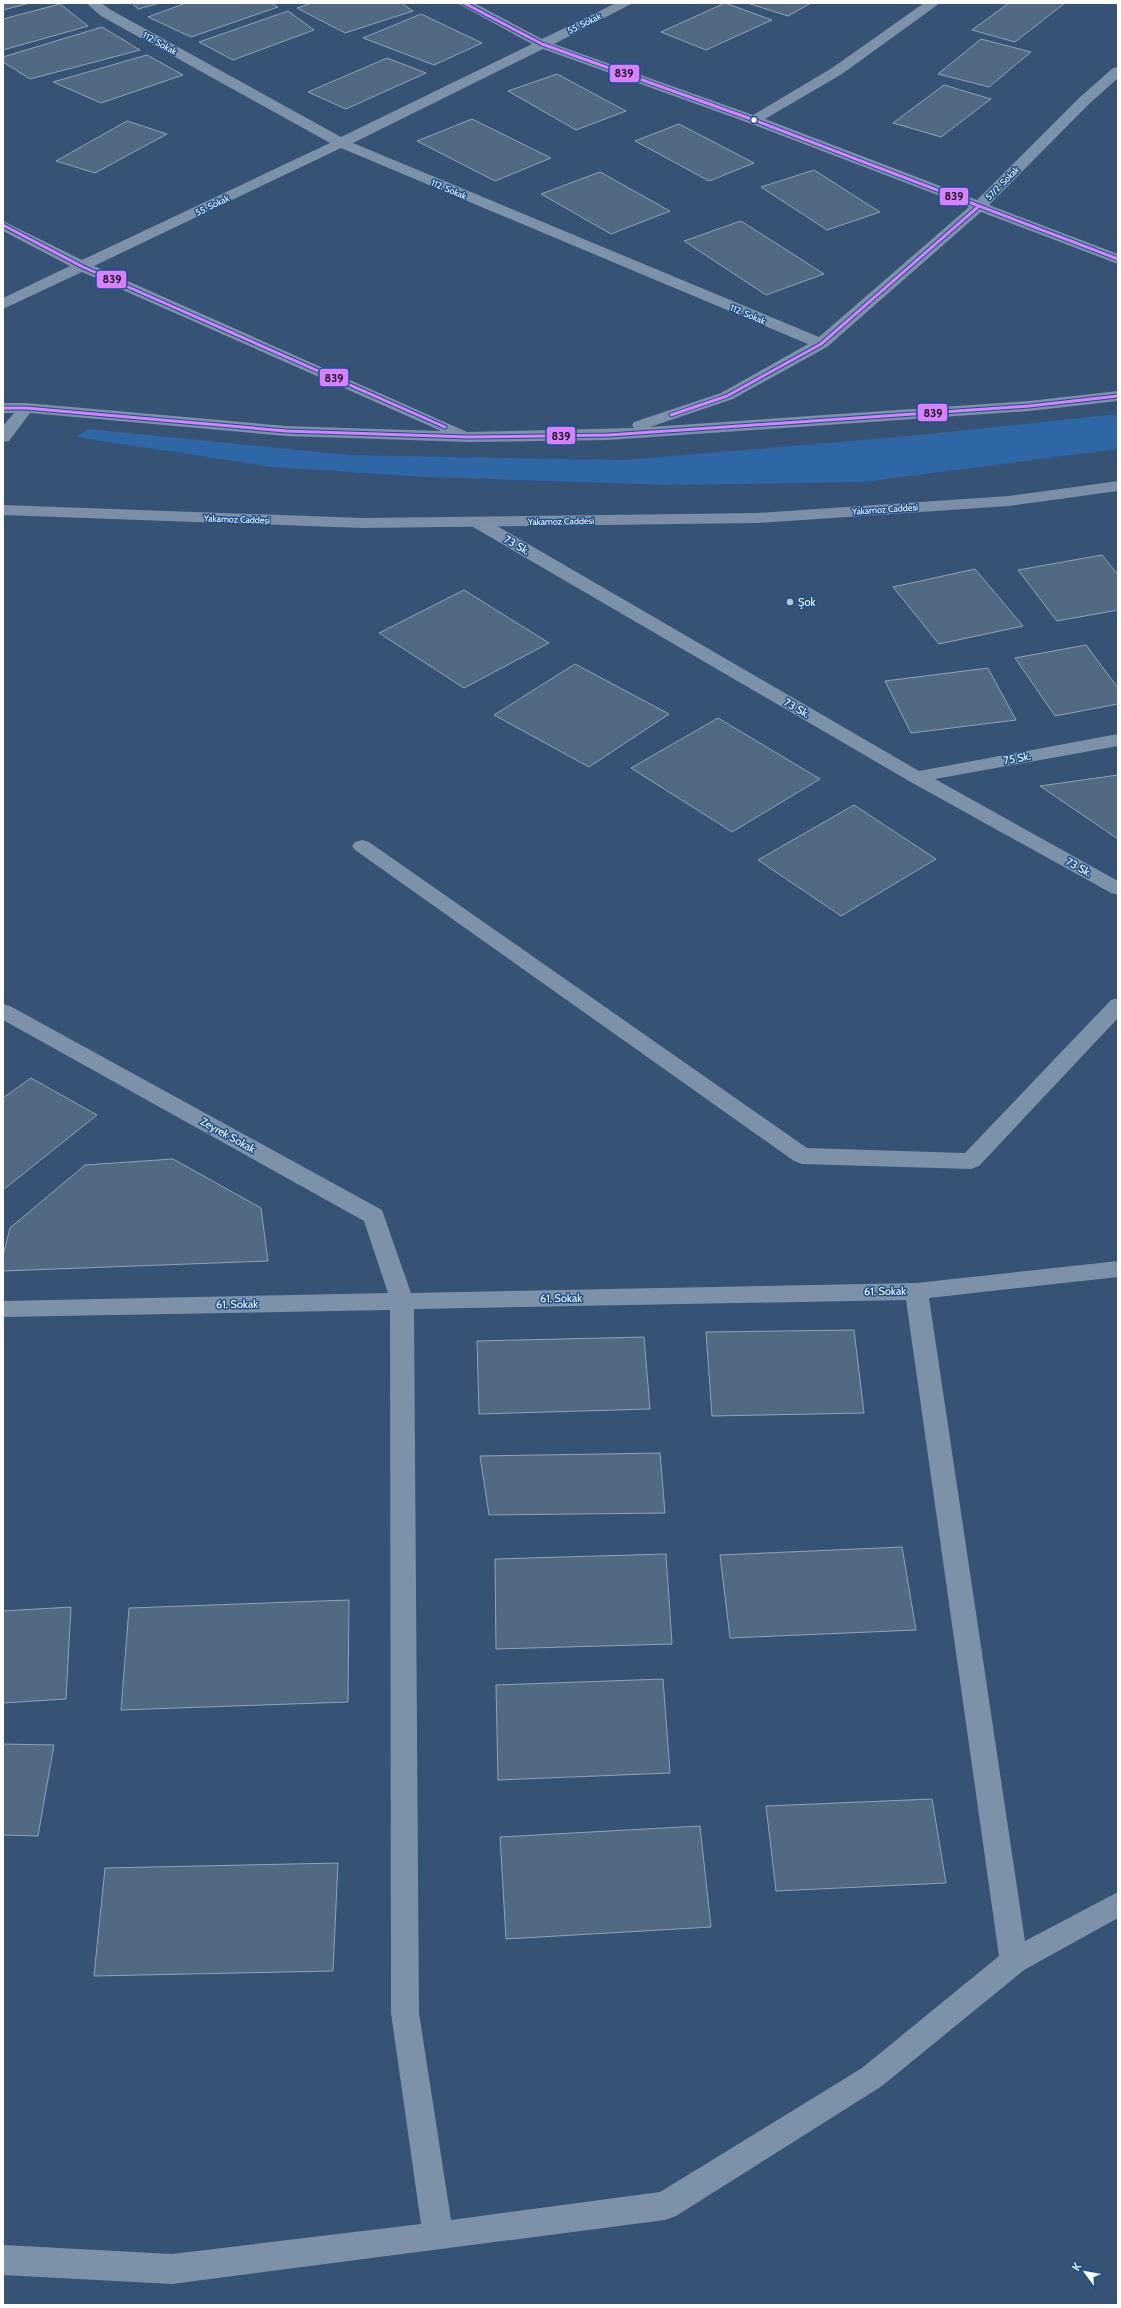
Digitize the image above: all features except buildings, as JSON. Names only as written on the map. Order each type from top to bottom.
[{"type":"main road","name":"Yakamoz Caddesi","points":[[3,510],[343,523],[479,523],[757,518],[1009,501],[1118,486]]},
{"type":"street","name":"112. Sokak","points":[[93,3],[106,13],[341,143],[821,344]]},
{"type":"street","points":[[464,3],[542,44],[754,120],[1118,259]]},
{"type":"street","name":"55. Sokak","points":[[3,304],[341,143],[626,3]]},
{"type":"street","points":[[754,120],[837,71],[932,3]]},
{"type":"street","name":"57/2. Sokak","points":[[609,435],[728,396],[821,344],[979,206],[1084,101],[1118,71]]},
{"type":"street","points":[[3,225],[83,266],[469,437]]},
{"type":"street","points":[[3,408],[26,408],[286,431],[469,437],[609,435],[1029,406],[1118,396]]},
{"type":"street","points":[[3,437],[26,408]]},
{"type":"street","name":"73 Sk.","points":[[479,523],[916,777],[1118,889]]},
{"type":"street","name":"75 Sk.","points":[[916,777],[1118,740]]},
{"type":"street","points":[[362,846],[802,1156],[971,1161],[1118,1005]]},
{"type":"street","name":"Zeyrek Sokak","points":[[3,1011],[374,1216],[402,1301],[405,2013],[438,2236]]},
{"type":"street","name":"61. Sokak","points":[[3,1309],[916,1291],[1118,1269]]},
{"type":"street","points":[[916,1291],[1014,1961]]},
{"type":"street","points":[[3,2260],[172,2269],[665,2206],[872,2077],[1014,1961],[1118,1904]]},
{"type":"shaded area","points":[[1118,414],[1118,449],[863,482],[673,485],[427,477],[272,467],[76,437],[88,429],[349,455],[624,460],[910,436]]},
{"type":"transit line","name":"839","points":[[464,3],[542,44],[754,120],[1118,259]]},
{"type":"transit line","name":"839","points":[[671,415],[727,396],[821,344],[979,206]]},
{"type":"transit line","name":"839","points":[[3,225],[83,267],[445,427]]},
{"type":"transit line","name":"839","points":[[3,408],[26,408],[286,431],[469,437],[609,435],[1029,406],[1118,396]]},
{"type":"place","name":"Şok","points":[[790,602]]}]
